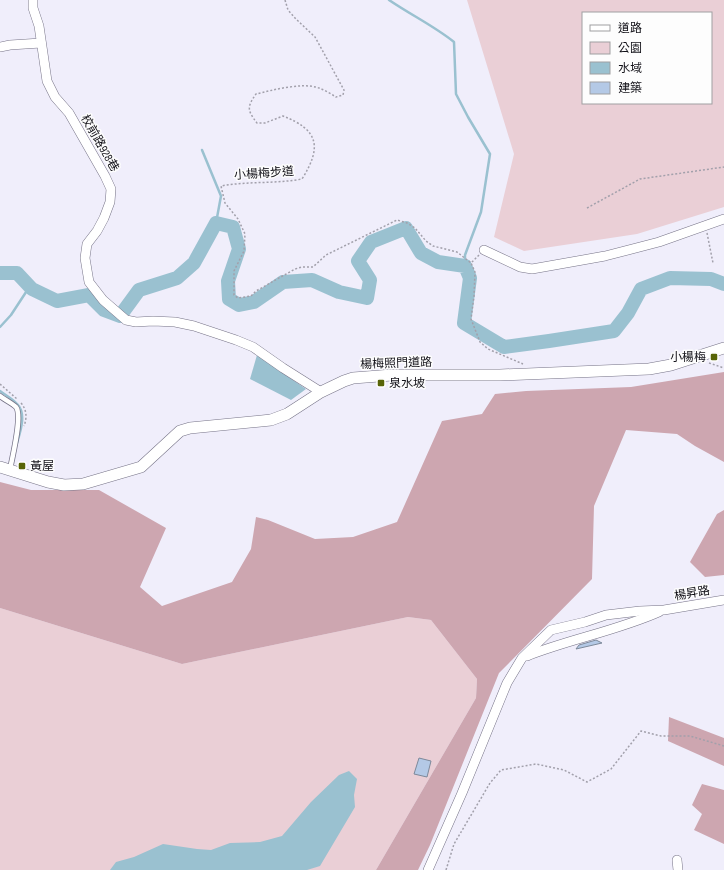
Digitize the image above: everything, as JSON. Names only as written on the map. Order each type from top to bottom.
[{"type":"street","name":"校前路928巷","points":[[33,0],[33,8],[39,26],[47,81],[55,97],[69,113],[111,189],[110,202],[104,218],[97,231],[87,244],[84,258],[89,282],[102,300],[126,320],[136,322],[175,322],[194,326],[253,347],[321,392]]},
{"type":"street","points":[[0,47],[10,44],[41,43]]},
{"type":"street","points":[[484,250],[520,267],[532,269],[605,256],[659,242],[724,219]]},
{"type":"street","name":"楊梅照門道路","points":[[5,469],[48,482],[83,484],[141,467],[180,431],[190,428],[271,420],[287,414],[321,392],[353,378],[392,374],[500,375],[649,369],[671,365],[724,348]]},
{"type":"street","name":"楊昇路","points":[[664,610],[724,600]]},
{"type":"street","points":[[522,658],[553,646],[636,622],[664,610]]},
{"type":"street","points":[[428,870],[462,793],[507,682],[522,658],[551,630],[606,615],[664,610]]},
{"type":"street","points":[[677,860],[678,870]]},
{"type":"lane","points":[[0,396],[15,406],[19,413],[18,426],[5,469]]},
{"type":"path","name":"小楊梅步道","points":[[285,0],[288,10],[315,37],[344,90],[343,95],[336,97],[318,87],[281,87],[256,94],[249,104],[250,114],[257,123],[265,123],[283,116],[305,126],[311,133],[314,155],[311,165],[302,180],[289,182],[254,182],[221,186],[225,203],[238,219],[245,234],[244,251],[234,271],[234,295],[238,298],[251,296],[256,291],[295,269],[302,267],[313,267],[326,255],[386,224],[397,220],[407,223],[415,228],[426,241],[433,246],[457,252],[471,263]]},
{"type":"path","points":[[587,208],[640,178],[724,167]]},
{"type":"path","points":[[705,226],[713,262]]},
{"type":"path","points":[[484,250],[471,263],[475,272],[471,319],[480,342],[488,349],[525,365]]},
{"type":"path","points":[[446,870],[454,844],[490,783],[500,770],[536,764],[564,770],[587,782],[611,769],[641,731],[661,736],[690,736],[724,746]]},
{"type":"green space","points":[[467,0],[724,0],[724,207],[637,234],[524,251],[494,237],[514,154]]},
{"type":"green space","points":[[0,608],[182,664],[408,617],[431,620],[477,679],[476,698],[376,870],[0,870]]},
{"type":"shaded area","points":[[724,372],[724,462],[677,434],[626,430],[594,506],[592,579],[499,673],[430,845],[418,870],[376,870],[476,698],[477,679],[431,620],[408,617],[182,664],[0,608],[0,482],[31,490],[99,490],[166,528],[140,587],[162,606],[232,582],[251,549],[256,517],[268,520],[315,539],[353,537],[397,522],[442,421],[482,414],[495,394],[526,391],[631,387]]},
{"type":"shaded area","points":[[724,510],[724,575],[705,577],[690,562],[717,514]]},
{"type":"shaded area","points":[[669,717],[724,738],[724,766],[668,741]]},
{"type":"shaded area","points":[[702,784],[724,790],[724,844],[694,830],[702,814],[692,805]]},
{"type":"water","points":[[257,355],[306,389],[291,400],[250,379]]},
{"type":"water","points":[[349,771],[357,779],[354,795],[355,807],[320,866],[307,870],[110,870],[116,862],[134,857],[163,844],[211,850],[230,843],[260,842],[282,836],[311,802],[339,775]]},
{"type":"building","points":[[596,640],[602,643],[576,649],[579,645]]},
{"type":"building","points":[[419,758],[431,761],[427,777],[414,774]]},
{"type":"waterway","points":[[389,0],[454,42],[456,94],[490,154],[481,212],[465,255],[465,266]]},
{"type":"waterway","points":[[202,150],[221,196],[216,223]]},
{"type":"waterway","points":[[0,273],[17,273],[32,289],[57,301],[89,295],[104,310],[120,316],[139,290],[177,278],[194,263],[216,223],[233,227],[239,249],[228,281],[229,299],[239,305],[254,302],[283,282],[312,280],[339,292],[367,298],[370,280],[358,261],[371,242],[406,228],[421,253],[438,262],[465,266],[470,278],[464,323],[504,347],[614,331],[628,313],[641,289],[670,278],[711,279],[724,284]]},
{"type":"waterway","points":[[0,327],[11,315],[30,286]]},
{"type":"waterway","points":[[0,391],[15,402],[22,413],[22,423],[17,443]]},
{"type":"place","name":"小楊梅","points":[[714,357]]},
{"type":"place","name":"泉水坡","points":[[381,383]]},
{"type":"place","name":"黃屋","points":[[22,466]]}]
